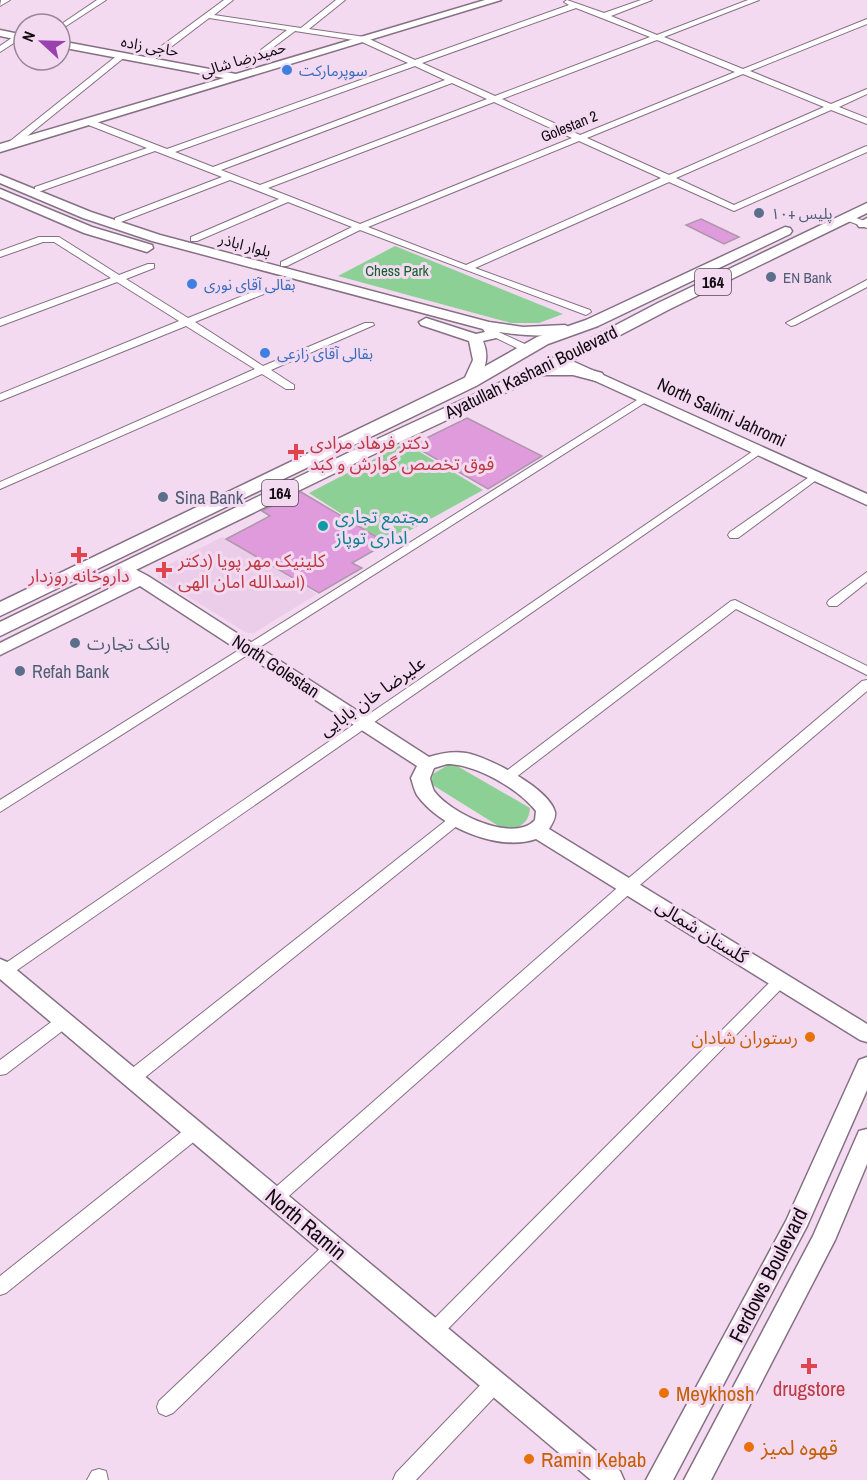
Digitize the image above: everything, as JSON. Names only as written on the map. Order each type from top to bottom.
[{"type":"main road","name":"حمیدرضا شالی","points":[[0,148],[492,0]]},
{"type":"main road","name":"حاجی زاده","points":[[72,46],[234,77]]},
{"type":"main road","name":"بلوار اباذر","points":[[0,178],[87,215],[145,235],[490,329],[523,332],[565,329]]},
{"type":"main road","name":"Ayatullah Kashani Boulevard","points":[[0,610],[470,382],[525,348],[589,317],[867,192]]},
{"type":"main road","name":"بلوار اباذر","points":[[0,193],[60,219],[120,240],[441,326],[475,338]]},
{"type":"main road","name":"Ayatullah Kashani Boulevard","points":[[0,630],[561,360],[664,306],[867,207]]},
{"type":"main road","points":[[561,360],[550,354],[548,350],[550,346],[589,317]]},
{"type":"main road","points":[[470,382],[478,371],[481,359],[481,349],[475,338],[488,336],[490,329]]},
{"type":"main road","points":[[498,366],[531,358],[537,362],[534,371],[573,370],[596,376]]},
{"type":"main road","name":"North Salimi Jahromi","points":[[561,360],[867,500]]},
{"type":"main road","name":"North Golestan","points":[[125,569],[427,764]]},
{"type":"main road","points":[[0,650],[141,579]]},
{"type":"main road","points":[[447,758],[467,759],[506,778],[542,804],[546,815],[536,830],[518,837],[482,830],[458,818],[426,796],[420,786],[420,776],[427,764],[447,758]]},
{"type":"main road","name":"گلستان شمالی","points":[[536,830],[867,1034]]},
{"type":"main road","name":"North Ramin","points":[[2,969],[612,1480]]},
{"type":"main road","name":"Ferdows Boulevard","points":[[659,1480],[795,1226],[867,1066]]},
{"type":"main road","name":"Ferdows Boulevard","points":[[697,1480],[823,1240],[867,1138]]},
{"type":"street","points":[[0,4],[6,0]]},
{"type":"street","points":[[72,20],[102,0]]},
{"type":"street","points":[[147,61],[229,0]]},
{"type":"street","points":[[304,29],[341,0]]},
{"type":"street","points":[[564,0],[867,121]]},
{"type":"street","points":[[604,16],[648,0]]},
{"type":"street","points":[[261,188],[755,0]]},
{"type":"street","points":[[167,152],[577,5]]},
{"type":"street","points":[[208,16],[362,39],[736,208],[867,149]]},
{"type":"street","name":"Golestan 2","points":[[284,264],[360,227],[867,21]]},
{"type":"street","points":[[247,65],[293,29]]},
{"type":"street","points":[[12,144],[122,56]]},
{"type":"street","points":[[212,170],[452,81]]},
{"type":"street","points":[[466,268],[867,91]]},
{"type":"street","points":[[89,122],[589,317]]},
{"type":"street","points":[[38,189],[155,148]]},
{"type":"street","points":[[118,220],[230,177]]},
{"type":"street","points":[[194,239],[287,199]]},
{"type":"street","points":[[846,217],[866,223]]},
{"type":"street","points":[[0,254],[50,237],[290,387]]},
{"type":"street","points":[[0,323],[151,266]]},
{"type":"street","points":[[791,323],[867,283]]},
{"type":"street","points":[[0,398],[268,290]]},
{"type":"street","points":[[0,486],[369,325]]},
{"type":"street","points":[[490,329],[525,348]]},
{"type":"street","points":[[0,807],[645,398]]},
{"type":"street","name":"علیرضا خان بابایی","points":[[2,969],[364,723],[759,450]]},
{"type":"street","points":[[734,535],[815,476]]},
{"type":"street","points":[[833,603],[867,576]]},
{"type":"street","points":[[506,778],[735,604],[867,671]]},
{"type":"street","points":[[275,1198],[630,886],[867,684]]},
{"type":"street","points":[[132,1078],[458,818]]},
{"type":"street","points":[[434,1331],[781,980]]},
{"type":"street","points":[[0,1069],[64,1021]]},
{"type":"street","points":[[0,1287],[195,1131]]},
{"type":"street","points":[[166,1407],[333,1247]]},
{"type":"street","points":[[403,1480],[495,1383]]},
{"type":"shaded area","points":[[222,537],[317,594],[254,633],[247,633],[158,578],[162,568]]},
{"type":"green space","name":"Chess Park","points":[[395,246],[563,314],[539,323],[511,323],[338,276]]},
{"type":"green space","points":[[405,443],[483,490],[387,543],[309,493]]},
{"type":"green space","points":[[448,765],[457,766],[530,808],[528,818],[519,826],[505,830],[431,784],[433,774]]},
{"type":"building","points":[[701,219],[739,237],[724,244],[686,225]]},
{"type":"building","points":[[467,418],[542,456],[488,489],[412,445]]},
{"type":"building","points":[[301,492],[387,543],[352,563],[362,568],[319,593],[226,539],[270,516],[262,511]]},
{"type":"place","name":"سوپرمارکت","points":[[287,70]]},
{"type":"place","name":"پلیس +۱۰","points":[[759,213]]},
{"type":"place","name":"EN Bank","points":[[771,277]]},
{"type":"place","name":"بقالی آقای نوری","points":[[192,284]]},
{"type":"place","name":"بقالی آقای زارعی","points":[[265,353]]},
{"type":"place","name":"دکتر فرهاد مرادی فوق تخصص گوارش و کبد","points":[[296,452]]},
{"type":"place","name":"Sina Bank","points":[[163,497]]},
{"type":"place","name":"مجتمع تجاری اداری توپاز","points":[[323,526]]},
{"type":"place","name":"داروخانه روزدار","points":[[79,555]]},
{"type":"place","name":"کلینیک مهر پویا (دکتر اسدالله امان الهی)","points":[[164,570]]},
{"type":"place","name":"بانک تجارت","points":[[75,643]]},
{"type":"place","name":"Refah Bank","points":[[20,671]]},
{"type":"place","name":"رستوران شادان","points":[[810,1037]]},
{"type":"place","name":"drugstore","points":[[809,1366]]},
{"type":"place","name":"Meykhosh","points":[[664,1393]]},
{"type":"place","name":"قهوه لمیز","points":[[749,1447]]},
{"type":"place","name":"Ramin Kebab","points":[[529,1459]]}]
